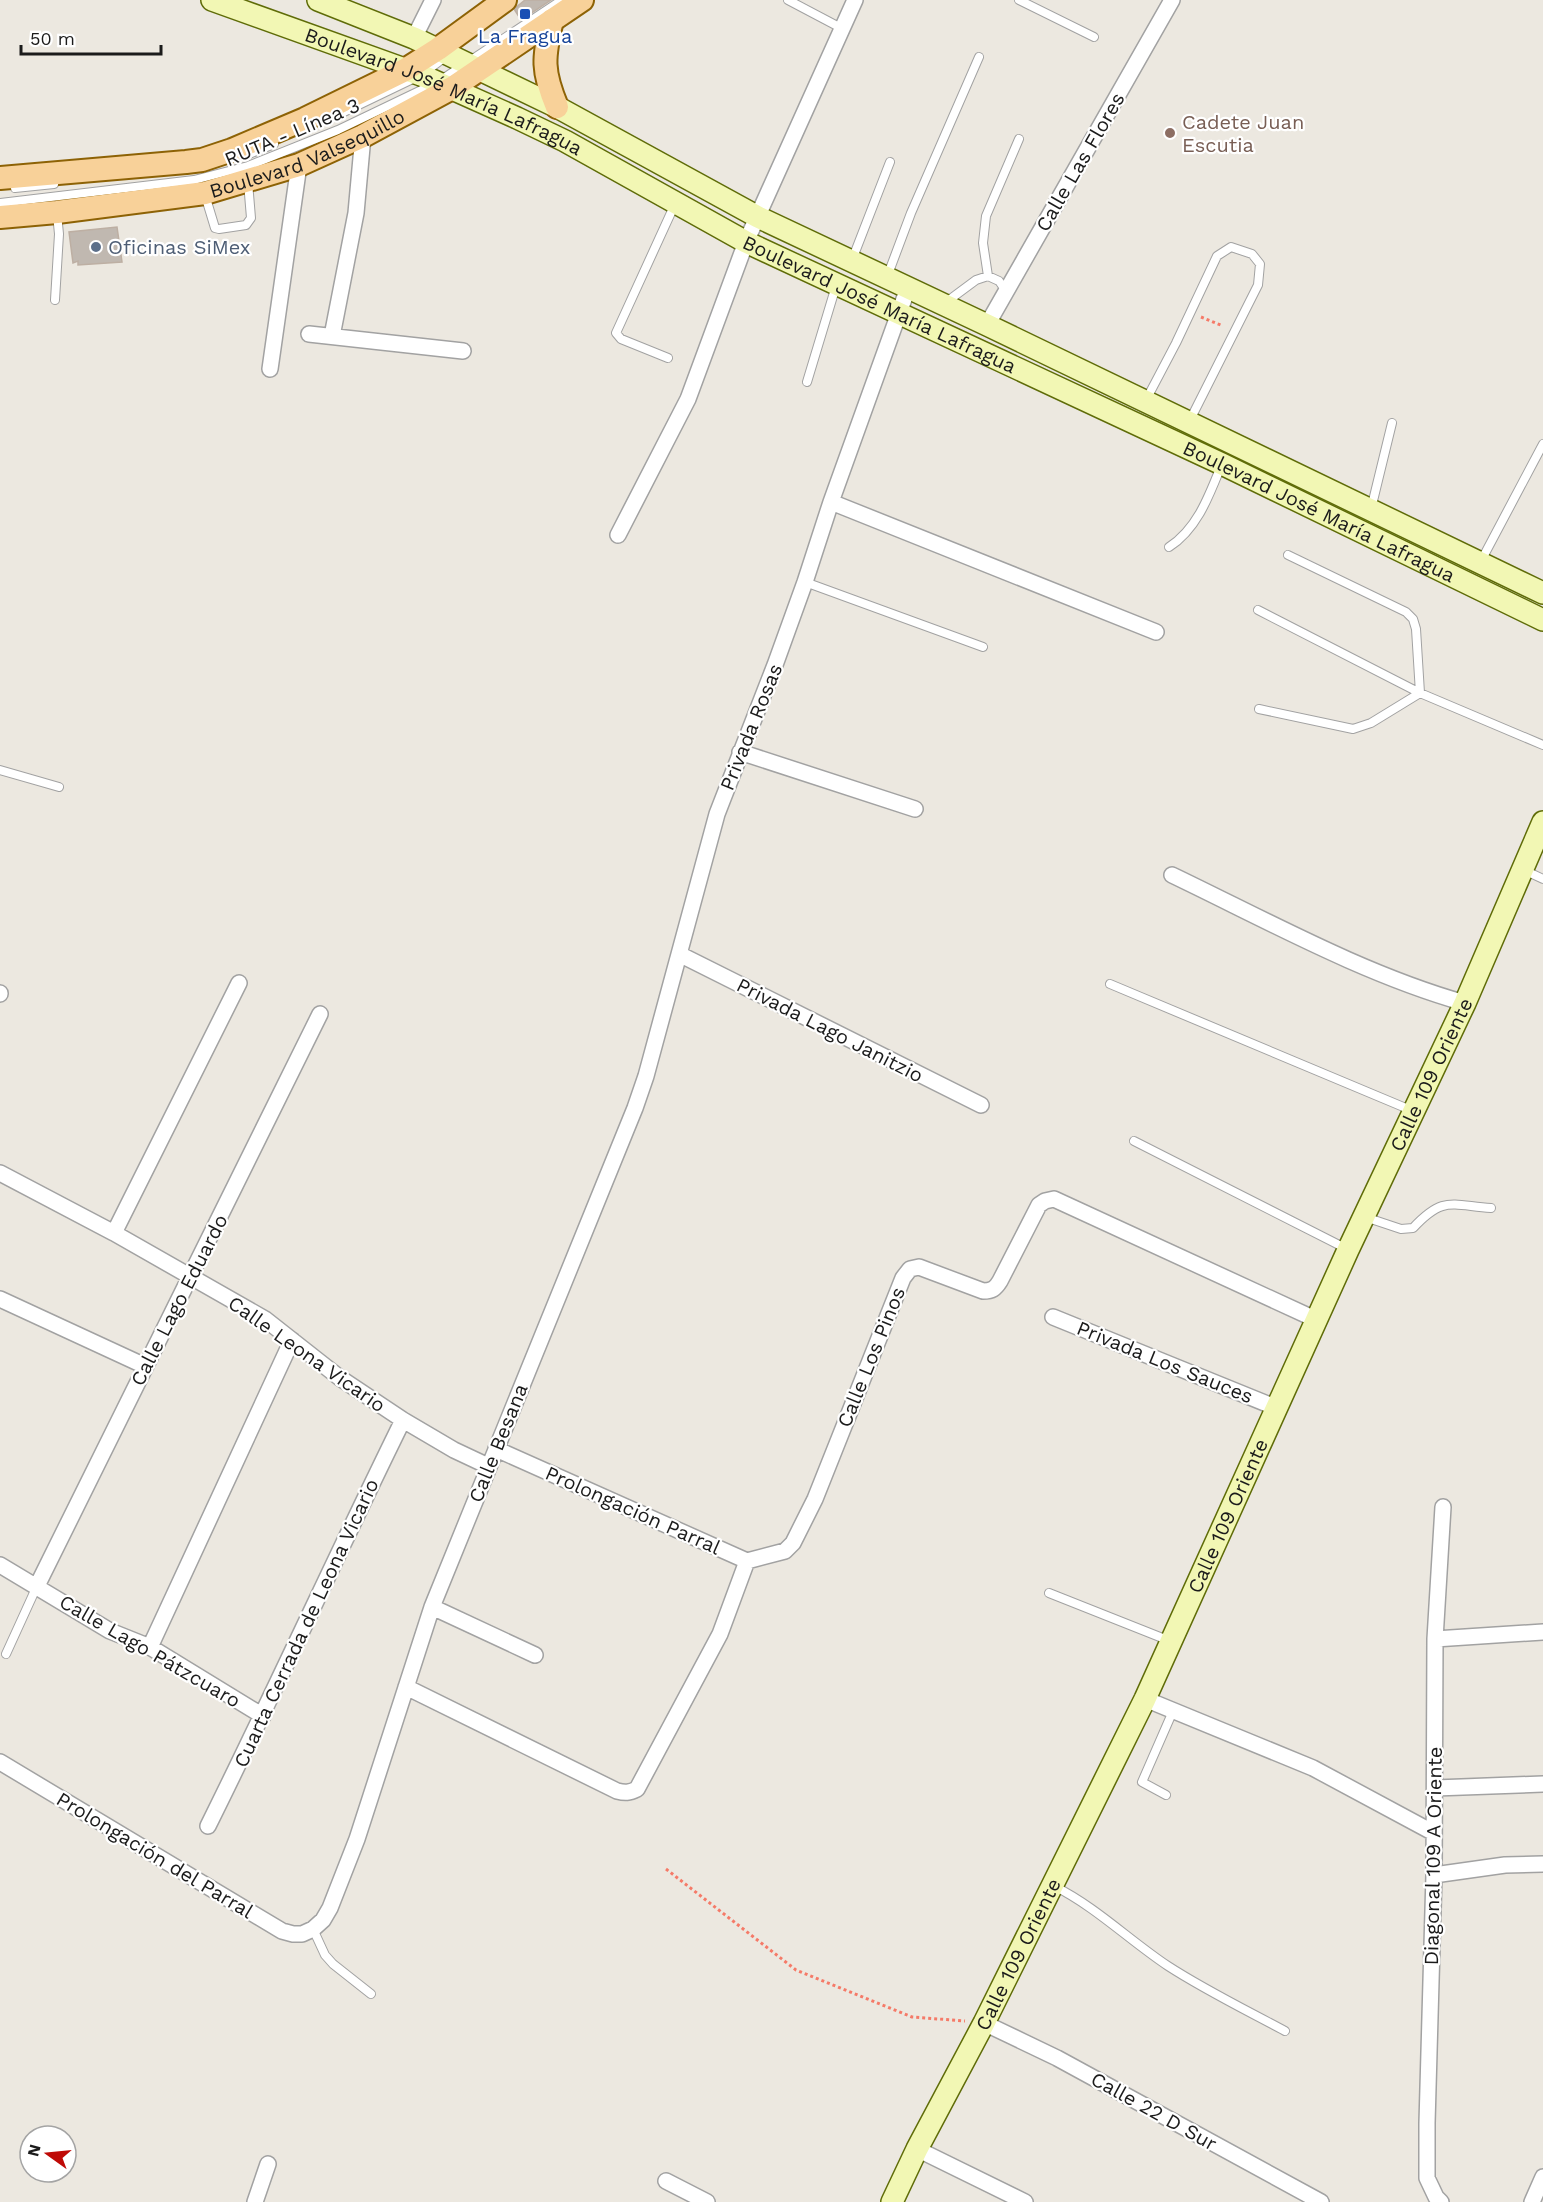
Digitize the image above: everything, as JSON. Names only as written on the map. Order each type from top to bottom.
[{"type":"main road","name":"Boulevard José María Lafragua","points":[[212,0],[429,79],[565,141],[746,242],[1222,464],[1543,620]]},
{"type":"main road","name":"Boulevard José María Lafragua","points":[[318,0],[457,57],[557,107],[758,217],[1543,593]]},
{"type":"main road","name":"Boulevard Valsequillo","points":[[6,183],[202,160],[305,119],[429,79],[457,57],[552,20],[582,0]]},
{"type":"main road","name":"Boulevard Valsequillo","points":[[0,217],[205,193],[299,165],[363,136],[457,57],[508,3]]},
{"type":"main road","points":[[552,20],[545,51],[545,65],[547,82],[557,107]]},
{"type":"main road","name":"Calle 109 Oriente","points":[[892,2202],[1145,1700],[1348,1250],[1465,1003],[1543,822]]},
{"type":"street","points":[[414,38],[433,0]]},
{"type":"street","points":[[618,535],[688,399],[746,242],[855,0]]},
{"type":"street","name":"Calle Las Flores","points":[[987,325],[1172,0]]},
{"type":"street","points":[[332,336],[356,213],[363,136]]},
{"type":"street","points":[[270,369],[299,165]]},
{"type":"street","name":"Privada Rosas","points":[[679,954],[717,814],[775,665],[908,288]]},
{"type":"street","points":[[309,334],[463,351]]},
{"type":"street","points":[[831,501],[1156,632]]},
{"type":"street","points":[[740,752],[915,809]]},
{"type":"street","points":[[1172,875],[1378,972],[1424,991],[1465,1003]]},
{"type":"street","name":"Privada Lago Janitzio","points":[[679,954],[981,1106]]},
{"type":"street","name":"Calle Besana","points":[[313,1929],[330,1908],[338,1892],[432,1606],[635,1108],[646,1077],[679,954]]},
{"type":"street","points":[[114,1233],[239,984]]},
{"type":"street","name":"Calle Lago Eduardo","points":[[37,1586],[320,1014]]},
{"type":"street","name":"Calle Leona Vicario","points":[[0,1173],[114,1233],[265,1319],[340,1378],[403,1420],[454,1450],[488,1466]]},
{"type":"street","name":"Calle Los Pinos","points":[[747,1561],[785,1551],[793,1542],[815,1499],[903,1278],[910,1269],[919,1267],[983,1291],[996,1288],[1034,1213],[1045,1201],[1054,1199],[1317,1320]]},
{"type":"street","points":[[0,1299],[145,1366]]},
{"type":"street","name":"Privada Los Sauces","points":[[1053,1317],[1277,1408]]},
{"type":"street","points":[[150,1647],[292,1340]]},
{"type":"street","name":"Cuarta Cerrada de Leona Vicario","points":[[208,1826],[263,1716],[332,1563],[403,1420]]},
{"type":"street","name":"Prolongación Parral","points":[[496,1449],[747,1561]]},
{"type":"street","name":"Diagonal 109 A Oriente","points":[[1441,2202],[1427,2178],[1427,2123],[1434,1875],[1435,1639],[1443,1507]]},
{"type":"street","points":[[406,1687],[617,1791],[627,1793],[637,1789],[720,1634],[747,1561]]},
{"type":"street","name":"Calle Lago Pátzcuaro","points":[[0,1565],[110,1631],[150,1647],[263,1716]]},
{"type":"street","points":[[432,1606],[535,1654]]},
{"type":"street","points":[[1435,1639],[1543,1632]]},
{"type":"street","points":[[1145,1700],[1313,1768],[1434,1833]]},
{"type":"street","name":"Prolongación del Parral","points":[[0,1762],[282,1931],[302,1934],[313,1929]]},
{"type":"street","points":[[1435,1788],[1543,1784]]},
{"type":"street","points":[[1434,1875],[1504,1865],[1543,1864]]},
{"type":"street","name":"Calle 22 D Sur","points":[[984,2023],[1057,2058],[1321,2202]]},
{"type":"street","points":[[917,2149],[1025,2202]]},
{"type":"street","points":[[255,2202],[268,2164]]},
{"type":"street","points":[[1532,2202],[1543,2177]]},
{"type":"street","points":[[666,2181],[707,2202]]},
{"type":"lane","points":[[457,57],[562,0]]},
{"type":"lane","points":[[788,0],[843,28]]},
{"type":"lane","points":[[1018,0],[1094,37]]},
{"type":"lane","points":[[489,23],[508,3]]},
{"type":"lane","points":[[886,278],[911,213],[979,57]]},
{"type":"lane","name":"RUTA - Línea 3","points":[[333,118],[429,79]]},
{"type":"lane","points":[[0,202],[194,180],[237,169],[338,130],[429,79]]},
{"type":"lane","points":[[988,276],[984,243],[986,216],[1019,139]]},
{"type":"lane","name":"RUTA - Línea 3","points":[[192,171],[259,151],[280,141]]},
{"type":"lane","points":[[851,261],[890,162]]},
{"type":"lane","points":[[205,193],[215,228],[246,225],[251,219],[248,180]]},
{"type":"lane","points":[[6,183],[67,183]]},
{"type":"lane","points":[[668,358],[621,339],[616,333],[676,203]]},
{"type":"lane","points":[[55,300],[59,234],[57,212]]},
{"type":"lane","points":[[1146,401],[1217,256],[1232,247],[1252,254],[1260,264],[1258,285],[1189,422]]},
{"type":"lane","points":[[943,304],[976,280],[988,276],[999,281],[1006,291]]},
{"type":"lane","points":[[807,382],[837,284]]},
{"type":"lane","points":[[1371,509],[1392,423]]},
{"type":"lane","points":[[1480,562],[1543,444]]},
{"type":"lane","points":[[1168,547],[1180,540],[1191,528],[1222,464]]},
{"type":"lane","points":[[1288,555],[1406,612],[1413,619],[1416,628],[1420,693]]},
{"type":"lane","points":[[805,582],[983,647]]},
{"type":"lane","points":[[1258,609],[1420,693],[1543,745]]},
{"type":"lane","points":[[1259,709],[1353,729],[1371,723],[1420,693]]},
{"type":"lane","points":[[0,770],[59,787]]},
{"type":"lane","points":[[1522,869],[1543,879]]},
{"type":"lane","points":[[1110,984],[1414,1111]]},
{"type":"lane","points":[[1134,1141],[1348,1250]]},
{"type":"lane","points":[[1364,1217],[1401,1229],[1413,1228],[1428,1212],[1444,1204],[1491,1208]]},
{"type":"lane","points":[[6,1654],[37,1586]]},
{"type":"lane","points":[[1049,1593],[1172,1641]]},
{"type":"lane","points":[[1166,1795],[1142,1782],[1173,1711]]},
{"type":"lane","points":[[1053,1886],[1077,1897],[1165,1964],[1190,1980],[1285,2031]]},
{"type":"lane","points":[[313,1929],[325,1955],[333,1964],[371,1994]]},
{"type":"path","points":[[1191,312],[1235,331]]},
{"type":"path","points":[[666,1869],[796,1970],[912,2017],[984,2023]]},
{"type":"building","name":"La Fragua","points":[[525,0],[551,0],[521,20],[514,9]]},
{"type":"building","name":"Oficinas SiMex","points":[[117,227],[122,262],[78,265],[78,261],[73,263],[69,232]]},
{"type":"place","name":"La Fragua","points":[[525,14]]},
{"type":"place","name":"Cadete Juan Escutia","points":[[1170,133]]},
{"type":"place","name":"Oficinas SiMex","points":[[96,247]]}]
